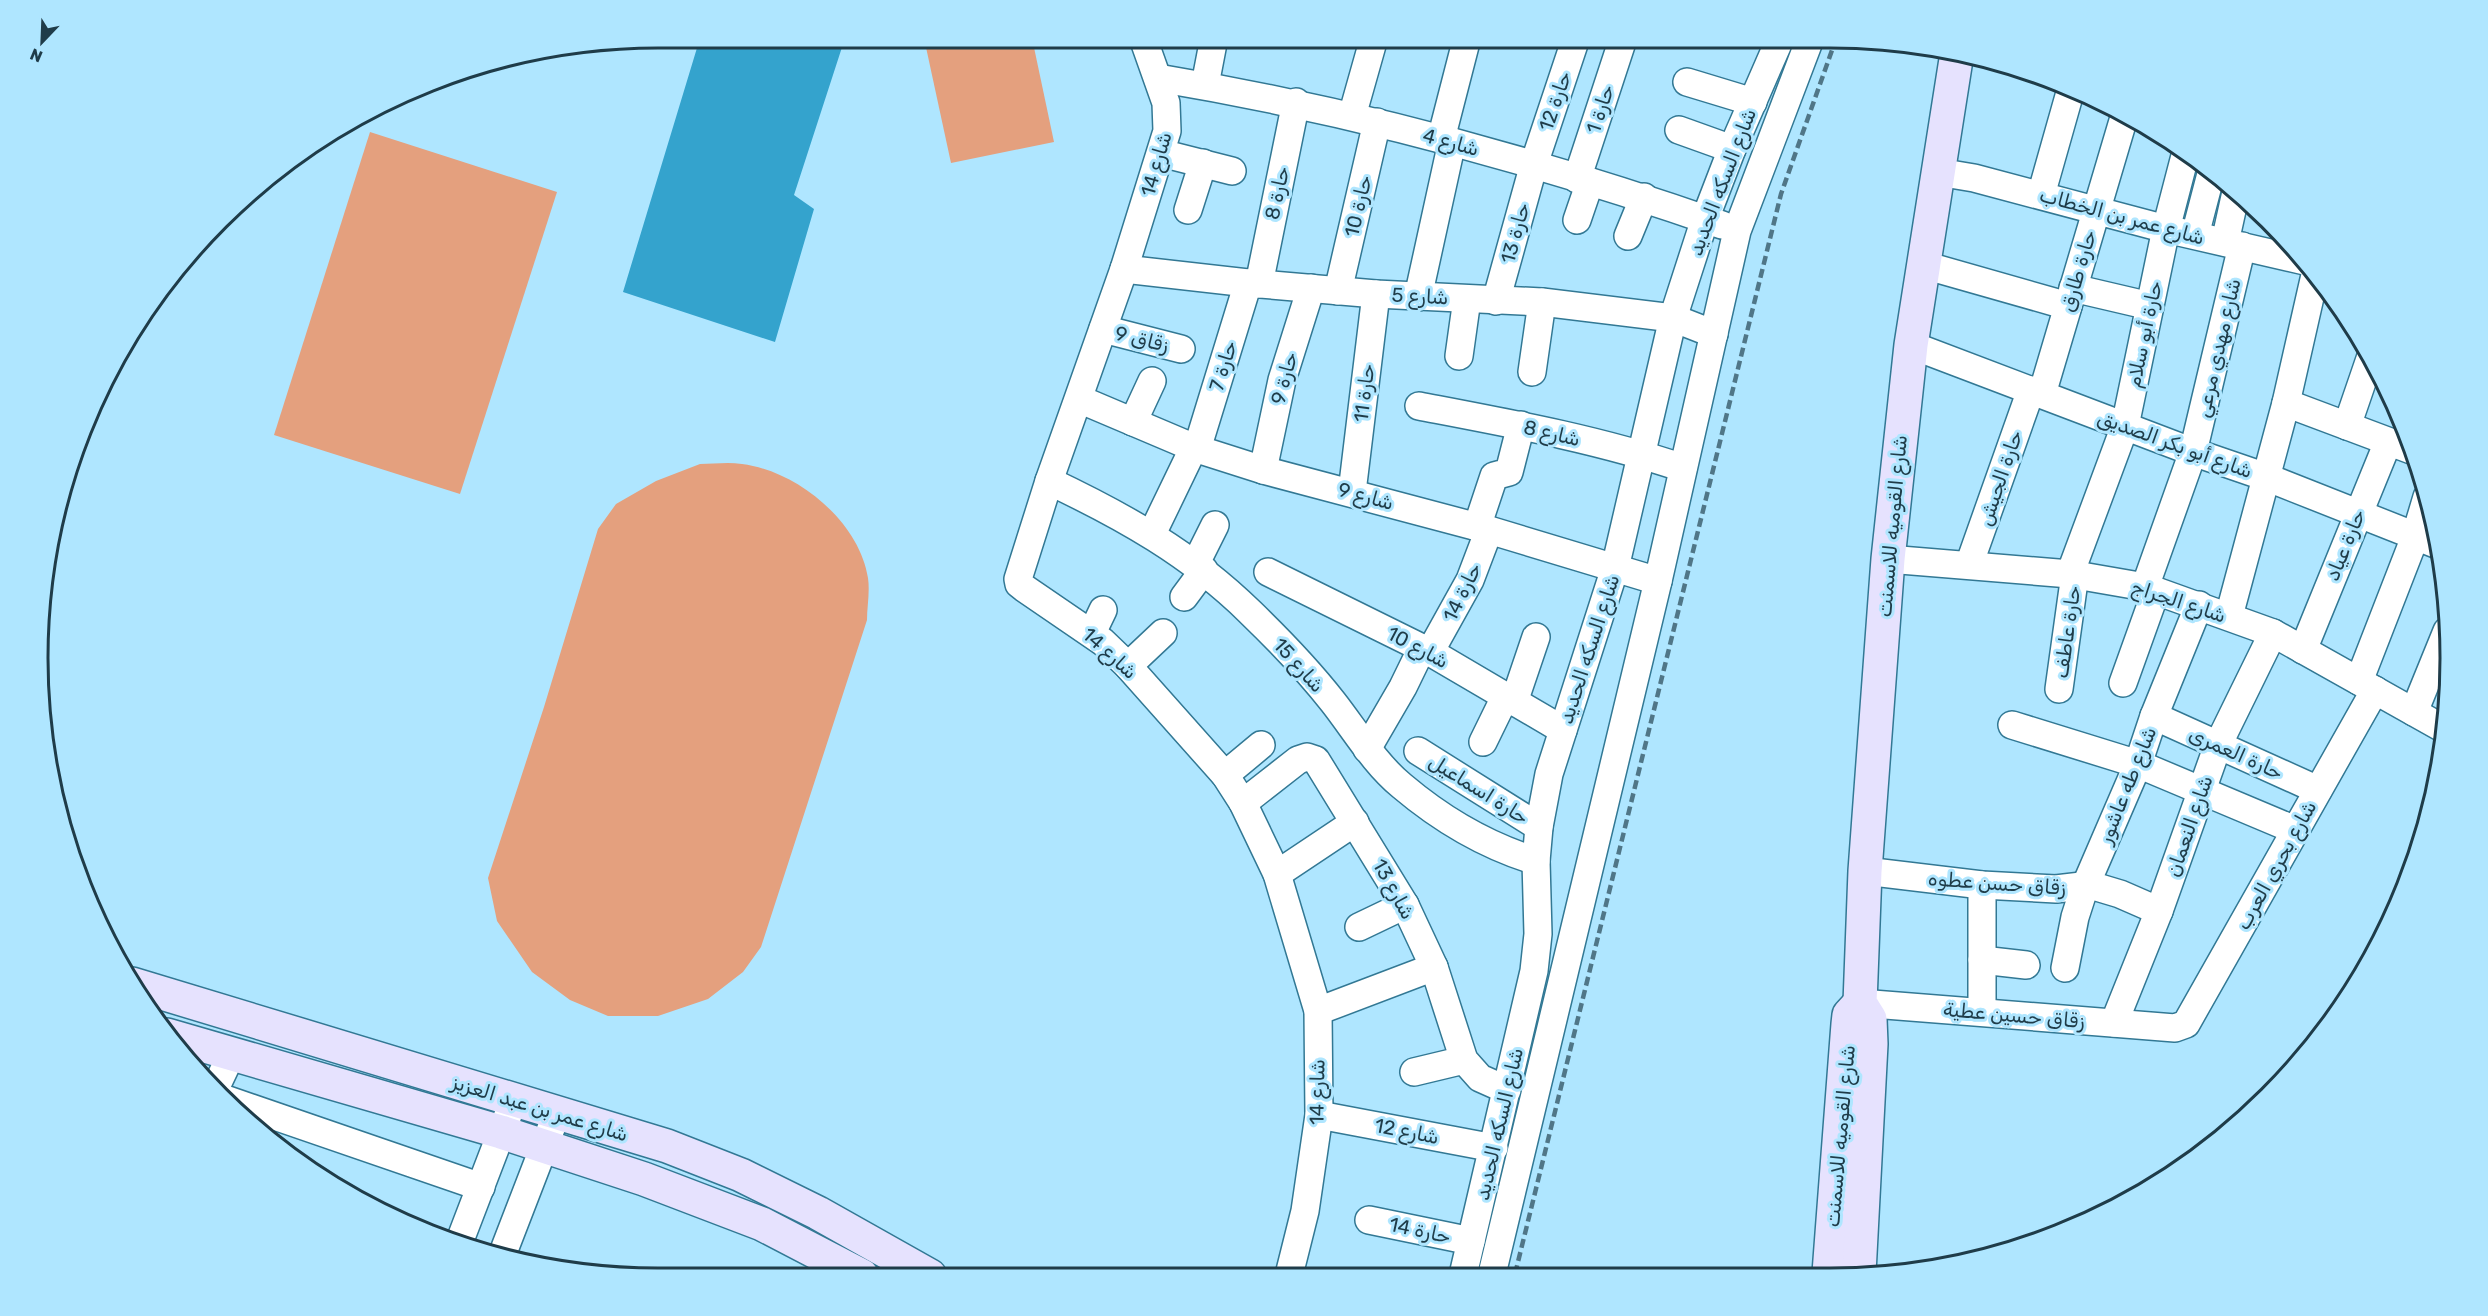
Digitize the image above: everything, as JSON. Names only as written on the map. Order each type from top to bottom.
[{"type":"main road","name":"شارع القوميه للاسمنت","points":[[1845,1259],[1848,1024],[1850,1015],[1860,1003],[1865,871],[1888,559],[1911,345],[1956,62]]},
{"type":"main road","name":"شارع عمر بن عبد العزيز","points":[[146,988],[667,1146],[741,1175],[818,1213],[916,1268]]},
{"type":"main road","name":"شارع عمر بن عبد العزيز","points":[[183,1040],[501,1132],[644,1179],[762,1224],[847,1268]]},
{"type":"street","name":"شارع 14","points":[[1147,48],[1168,115],[1167,131],[1124,269],[1017,579],[1024,588],[1097,621],[1128,666],[1225,775],[1243,803],[1277,874],[1318,1011],[1319,1115],[1305,1211],[1291,1268]]},
{"type":"street","points":[[1205,86],[1212,48]]},
{"type":"street","name":"حارة 10","points":[[1338,291],[1365,119],[1373,48]]},
{"type":"street","points":[[1418,297],[1465,48]]},
{"type":"street","name":"حارة 12","points":[[1534,164],[1573,48]]},
{"type":"street","name":"حارة 1","points":[[1577,220],[1583,180],[1620,48]]},
{"type":"street","name":"شارع السكه الحديد","points":[[1465,1268],[1534,971],[1538,934],[1536,861],[1539,827],[1549,774],[1615,568],[1673,318],[1705,219],[1732,149],[1776,48]]},
{"type":"street","name":"شارع السكه الحديد","points":[[1493,1268],[1658,581],[1737,231],[1803,48]]},
{"type":"street","name":"شارع 4","points":[[1158,78],[1296,102],[1365,119],[1534,164],[1644,197],[1737,231]]},
{"type":"street","points":[[1687,82],[1752,102]]},
{"type":"street","points":[[2041,195],[2069,97]]},
{"type":"street","name":"حارة 8","points":[[1254,283],[1296,102]]},
{"type":"street","name":"حارة طارق","points":[[2036,392],[2070,297],[2122,123]]},
{"type":"street","points":[[1679,130],[1732,149]]},
{"type":"street","points":[[1161,153],[1232,171]]},
{"type":"street","name":"حارة أبو سلام","points":[[2073,574],[2125,426],[2166,229],[2184,161]]},
{"type":"street","points":[[1188,210],[1203,164]]},
{"type":"street","name":"حارة 13","points":[[1496,301],[1534,164]]},
{"type":"street","name":"شارع عمر بن الخطاب","points":[[1938,172],[2041,195],[2166,229],[2290,257]]},
{"type":"street","points":[[2195,235],[2209,181]]},
{"type":"street","points":[[1628,237],[1644,197]]},
{"type":"street","name":"شارع مهدي مرعي","points":[[2123,683],[2193,452],[2234,244],[2236,202]]},
{"type":"street","points":[[1924,264],[2070,297],[2150,306]]},
{"type":"street","name":"شارع 5","points":[[1124,269],[1338,291],[1542,302],[1673,318],[1714,334]]},
{"type":"street","name":"حارة 7","points":[[1152,534],[1196,448],[1254,283]]},
{"type":"street","points":[[2229,616],[2286,403],[2313,285]]},
{"type":"street","name":"حارة 9","points":[[1263,470],[1282,380],[1311,288]]},
{"type":"street","name":"حارة 11","points":[[1352,492],[1376,294]]},
{"type":"street","points":[[1459,356],[1467,298]]},
{"type":"street","points":[[1532,372],[1542,302]]},
{"type":"street","name":"زقاق 9","points":[[1103,330],[1181,349]]},
{"type":"street","name":"شارع أبو بكر الصديق","points":[[1911,345],[2193,452],[2266,477],[2426,541]]},
{"type":"street","points":[[2347,426],[2367,369]]},
{"type":"street","points":[[1133,422],[1152,381]]},
{"type":"street","name":"حارة الجيش","points":[[1970,565],[2036,392]]},
{"type":"street","name":"شارع 9","points":[[1079,399],[1196,448],[1263,470],[1483,528],[1658,581]]},
{"type":"street","points":[[2286,403],[2402,447]]},
{"type":"street","name":"شارع 8","points":[[1419,406],[1521,425],[1642,454],[1683,468]]},
{"type":"street","name":"حارة 14","points":[[1367,749],[1470,580],[1494,476],[1509,472],[1521,425]]},
{"type":"street","name":"حارة عياد","points":[[2303,650],[2388,442]]},
{"type":"street","name":"شارع 15","points":[[1049,481],[1091,500],[1152,534],[1200,567],[1250,611],[1291,654],[1332,701],[1367,749],[1401,786],[1436,812],[1477,837],[1536,861]]},
{"type":"street","points":[[1184,597],[1200,567],[1215,525]]},
{"type":"street","name":"شارع بحري العرب","points":[[2169,1027],[2181,1027],[2191,1019],[2318,790],[2367,685],[2426,541]]},
{"type":"street","name":"شارع الجراج","points":[[1888,559],[2073,574],[2151,589],[2273,633],[2436,725]]},
{"type":"street","name":"شارع 10","points":[[1268,572],[1426,650],[1563,730]]},
{"type":"street","name":"حارة عاطف","points":[[2059,689],[2073,574]]},
{"type":"street","name":"شارع طه عاشور","points":[[2065,968],[2077,910],[2086,885],[2138,764],[2154,716],[2199,605]]},
{"type":"street","points":[[1128,666],[1163,633]]},
{"type":"street","name":"شارع النعمان","points":[[2114,1023],[2159,911],[2218,745],[2273,633]]},
{"type":"street","points":[[1483,742],[1509,700],[1536,637]]},
{"type":"street","points":[[2414,712],[2440,649]]},
{"type":"street","name":"حارة العمرى","points":[[2154,716],[2318,790]]},
{"type":"street","points":[[2012,725],[2138,764],[2295,830]]},
{"type":"street","points":[[1225,775],[1262,745]]},
{"type":"street","name":"حارة اسماعيل","points":[[1418,751],[1539,827]]},
{"type":"street","name":"شارع 13","points":[[1243,803],[1298,760],[1307,757],[1316,760],[1405,905],[1434,968],[1464,1060],[1480,1078],[1508,1090]]},
{"type":"street","points":[[1277,874],[1355,822]]},
{"type":"street","name":"زقاق حسن عطوه","points":[[1865,871],[1982,885],[2056,889],[2086,885],[2120,894],[2159,911]]},
{"type":"street","points":[[1982,885],[1982,1011]]},
{"type":"street","points":[[1359,927],[1405,905]]},
{"type":"street","points":[[1982,960],[2026,965]]},
{"type":"street","points":[[1318,1011],[1434,968]]},
{"type":"street","name":"زقاق حسين عطية","points":[[1860,1003],[2169,1027]]},
{"type":"street","points":[[219,1081],[231,1055]]},
{"type":"street","points":[[1414,1072],[1464,1060]]},
{"type":"street","points":[[462,1236],[513,1100]]},
{"type":"street","points":[[244,1106],[481,1187]]},
{"type":"street","points":[[505,1248],[557,1113]]},
{"type":"street","name":"شارع 12","points":[[1319,1115],[1494,1148]]},
{"type":"street","name":"حارة 14","points":[[1369,1220],[1471,1241]]},
{"type":"shaded area","points":[[926,48],[1034,48],[1054,142],[951,163]]},
{"type":"shaded area","points":[[370,132],[557,192],[460,494],[274,435]]},
{"type":"shaded area","points":[[737,463],[763,469],[804,488],[822,502],[839,519],[852,537],[862,557],[869,583],[867,620],[761,947],[743,972],[708,999],[658,1016],[608,1016],[570,1000],[532,972],[497,921],[488,878],[544,707],[598,529],[616,504],[656,481],[700,464]]},
{"type":"water","points":[[697,48],[842,48],[794,195],[814,209],[775,342],[623,292]]},
{"type":"railway","points":[[1516,1268],[1781,194],[1833,48]]}]
